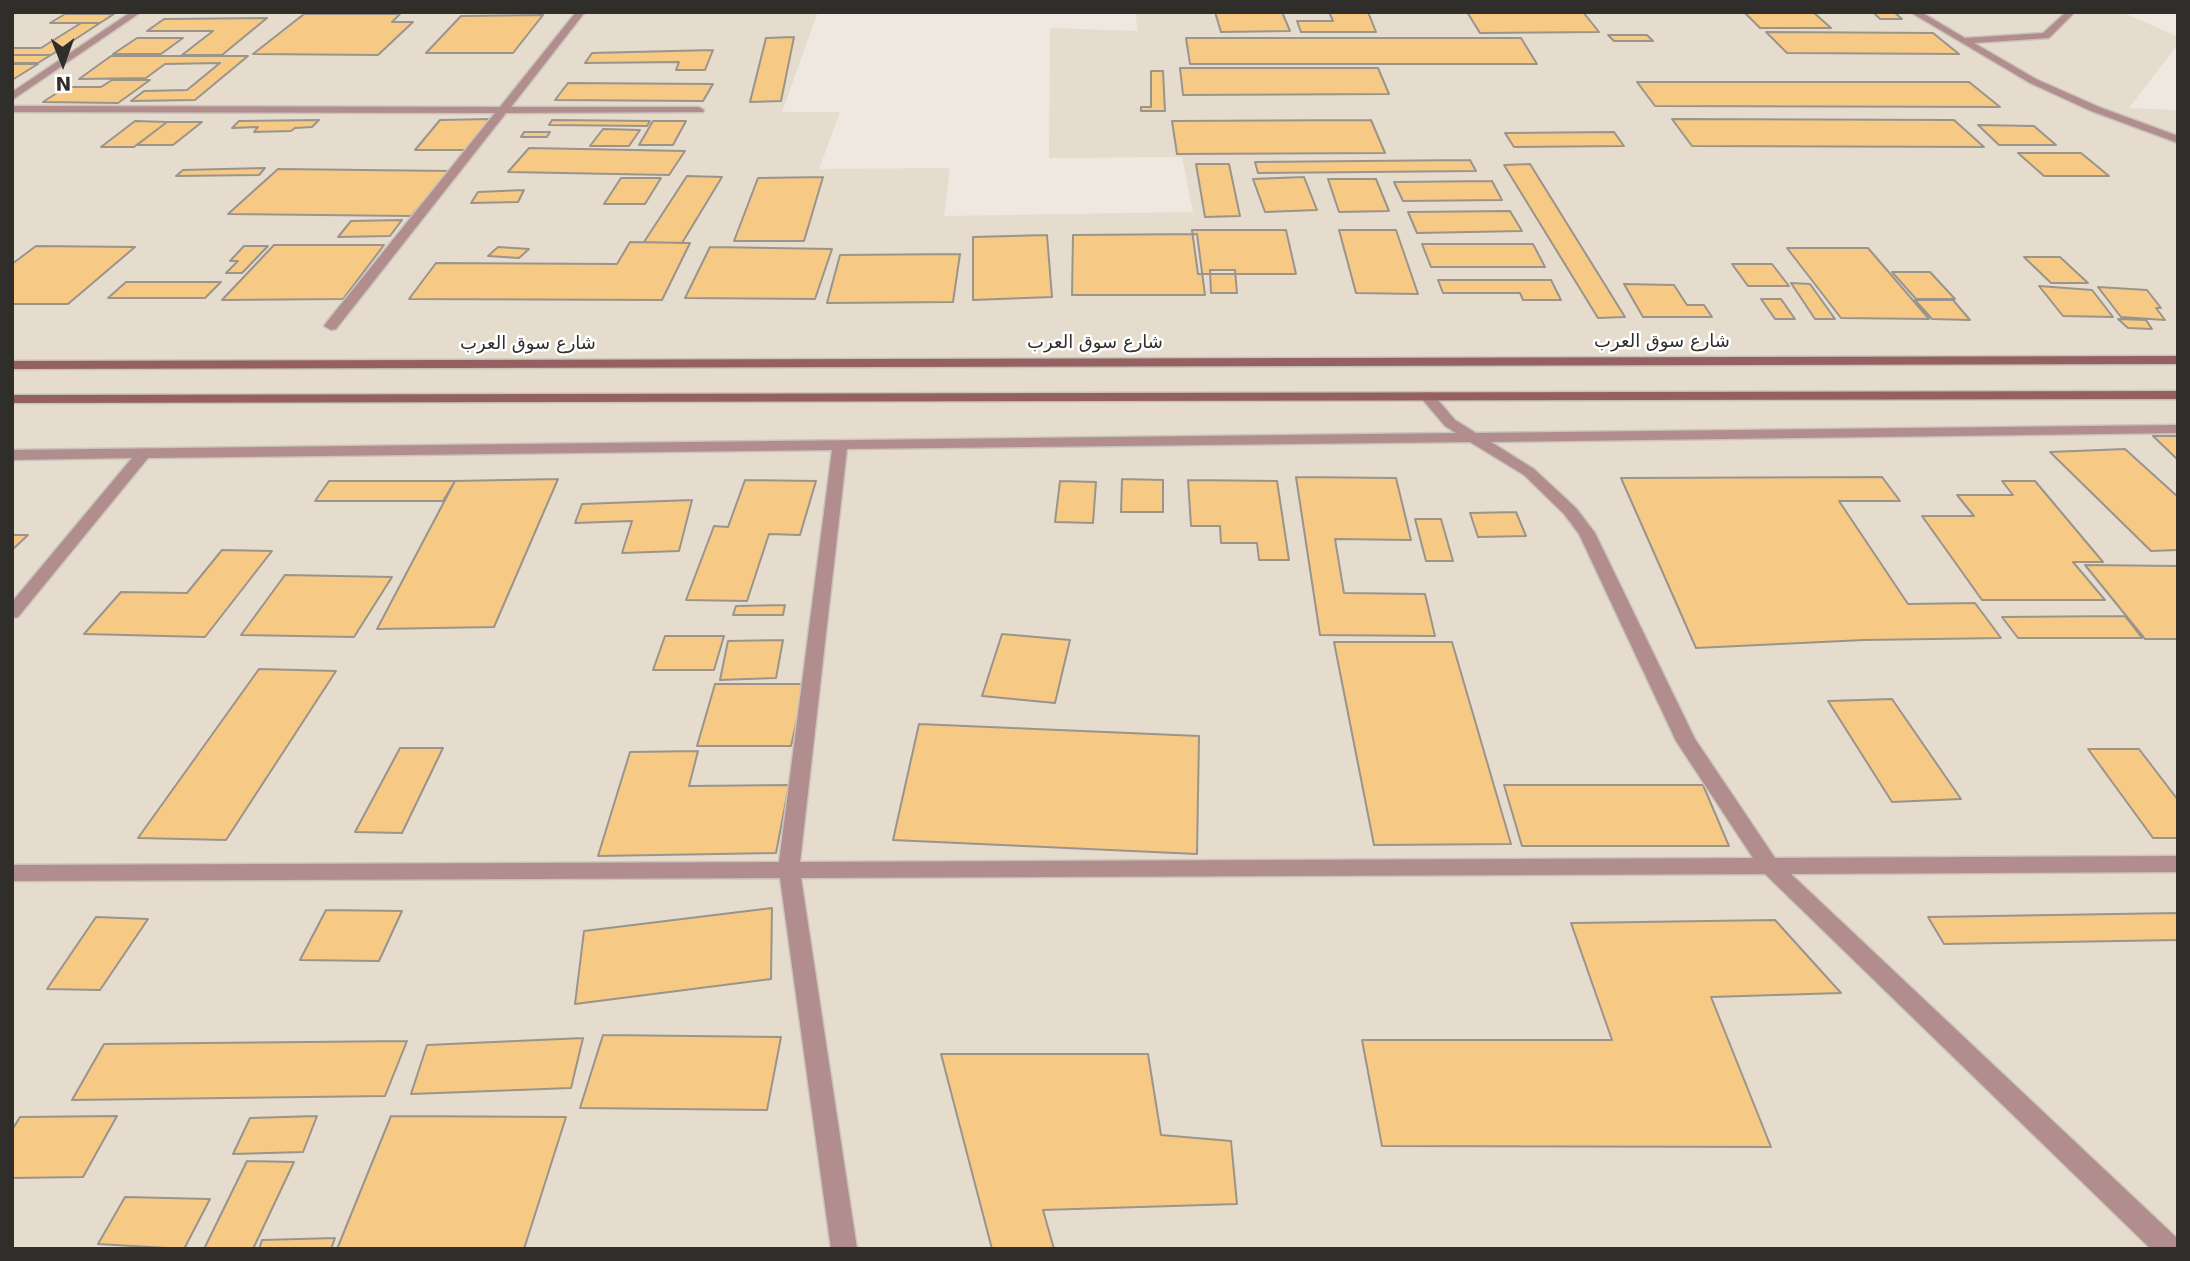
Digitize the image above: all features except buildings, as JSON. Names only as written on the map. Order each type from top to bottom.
[{"type":"main road","name":"شارع سوق العرب","points":[[12,365],[2178,360]]},
{"type":"main road","points":[[12,399],[2178,395]]},
{"type":"street","points":[[12,97],[137,12]]},
{"type":"street","points":[[331,326],[581,12]]},
{"type":"street","points":[[1914,12],[1961,41],[2063,95],[2178,140]]},
{"type":"street","points":[[1961,41],[2046,36],[2071,12]]},
{"type":"street","points":[[12,108],[699,110]]},
{"type":"street","points":[[1426,396],[1439,414],[1544,485],[1587,533],[1686,741],[1768,864],[2170,1249]]},
{"type":"street","points":[[12,455],[142,456],[841,444],[2178,429]]},
{"type":"street","points":[[841,444],[789,867],[844,1249]]},
{"type":"street","points":[[12,613],[142,456]]},
{"type":"street","points":[[12,873],[789,867],[2178,864]]},
{"type":"shaded area","points":[[12,12],[818,12],[782,112],[840,112],[819,169],[950,168],[944,216],[1193,212],[1182,157],[1049,158],[1050,28],[1138,31],[1135,12],[2122,12],[2178,37],[2178,44],[2129,108],[2178,110],[2178,1249],[12,1249]]}]
